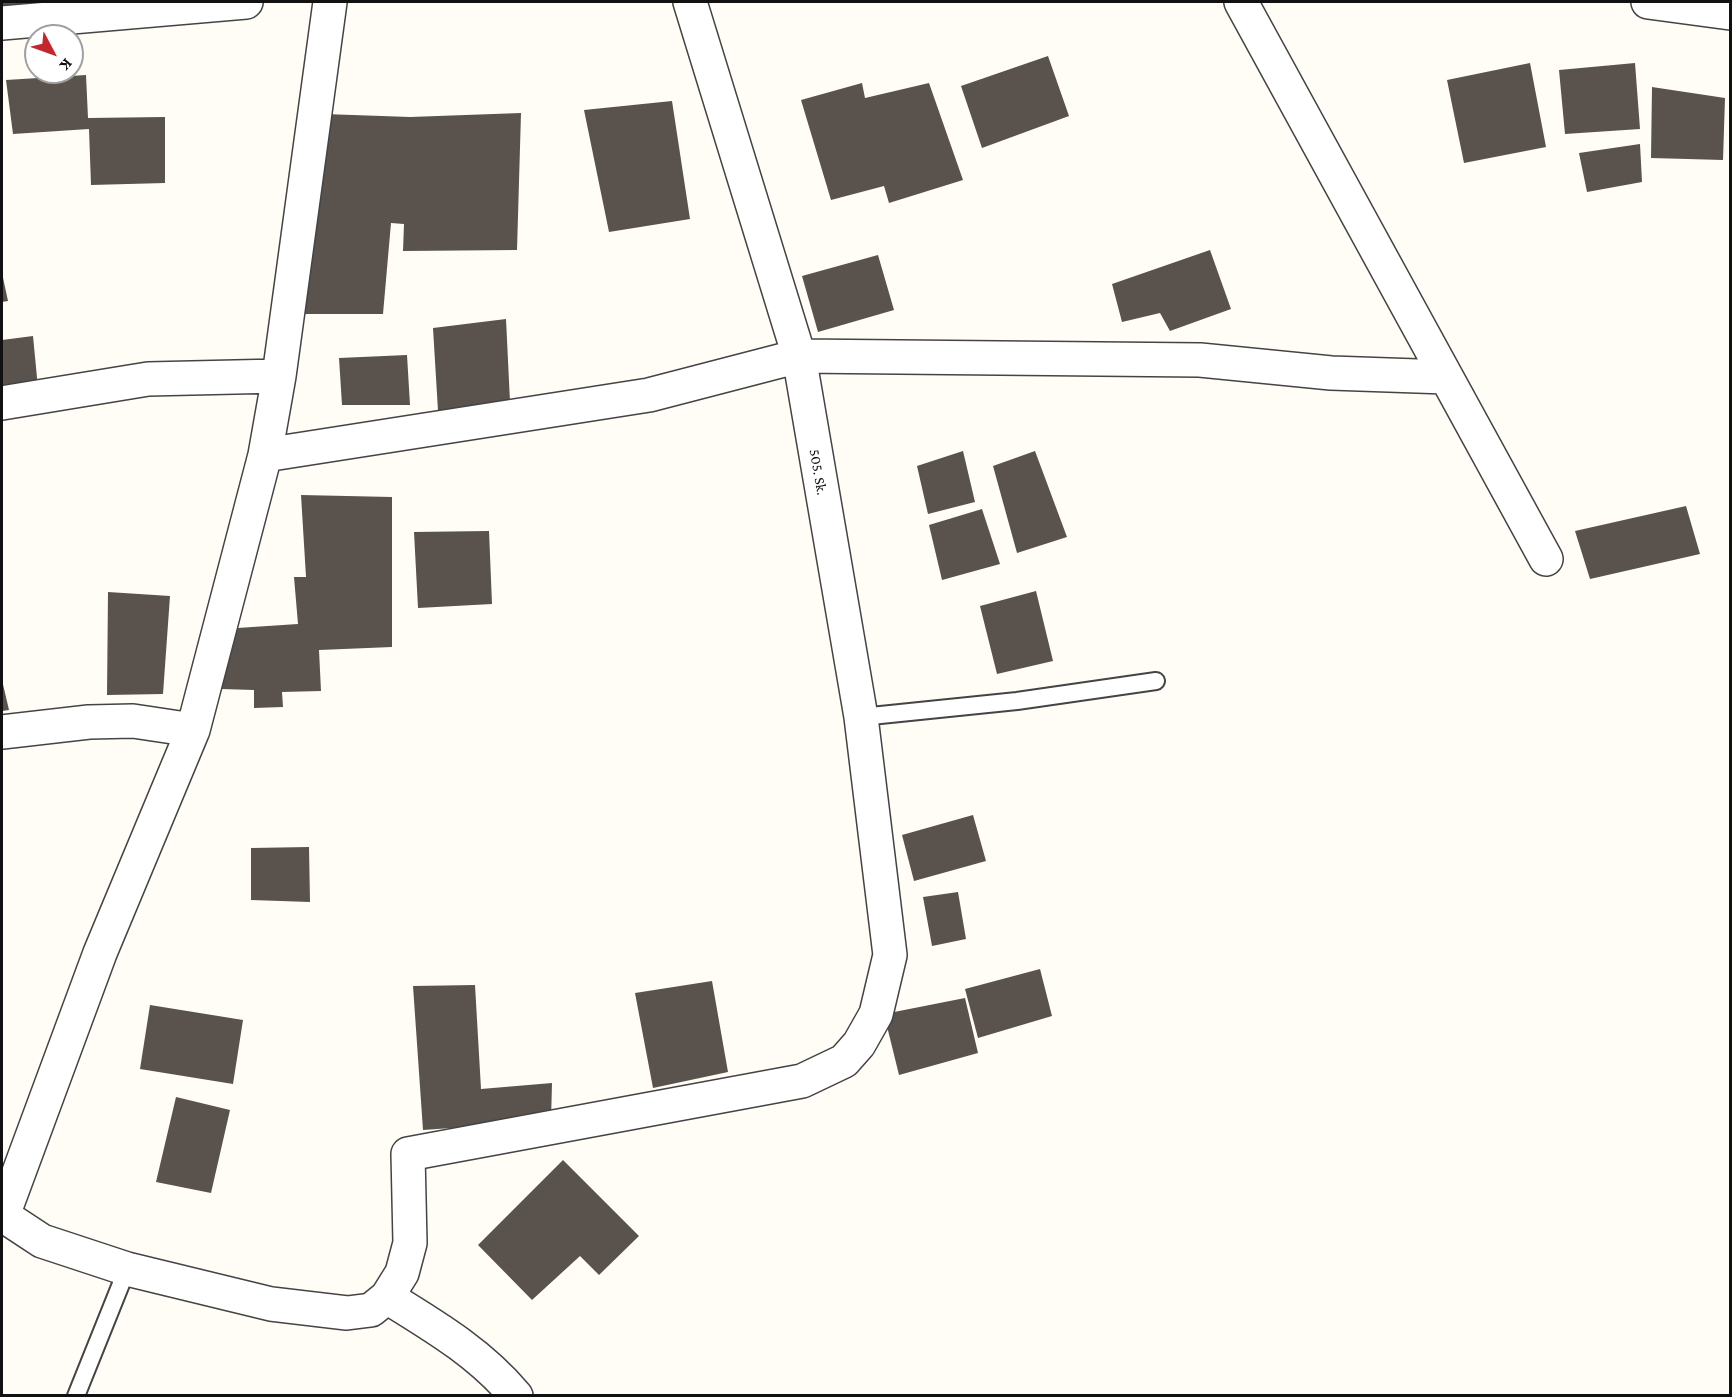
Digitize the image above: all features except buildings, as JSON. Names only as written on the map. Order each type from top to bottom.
[{"type":"street","points":[[2,23],[146,5],[246,2]]},
{"type":"street","points":[[330,2],[279,376],[265,454],[193,730],[100,953],[3,1217],[42,1241],[127,1269],[272,1304],[347,1314],[370,1310],[387,1297],[456,1340],[487,1365],[516,1395]]},
{"type":"street","name":"505. Sk.","points":[[387,1297],[402,1273],[410,1243],[408,1154],[802,1081],[844,1061],[859,1044],[876,1014],[890,955],[861,717],[799,356],[690,2]]},
{"type":"street","points":[[1241,2],[1546,559]]},
{"type":"street","points":[[1648,2],[1731,13]]},
{"type":"street","points":[[265,454],[649,395],[799,356],[1200,360],[1331,373],[1446,377]]},
{"type":"street","points":[[2,403],[148,379],[279,376]]},
{"type":"street","points":[[2,732],[88,722],[133,721],[193,730]]},
{"type":"lane","points":[[861,717],[1017,701],[1156,681]]},
{"type":"lane","points":[[76,1395],[127,1269]]}]
